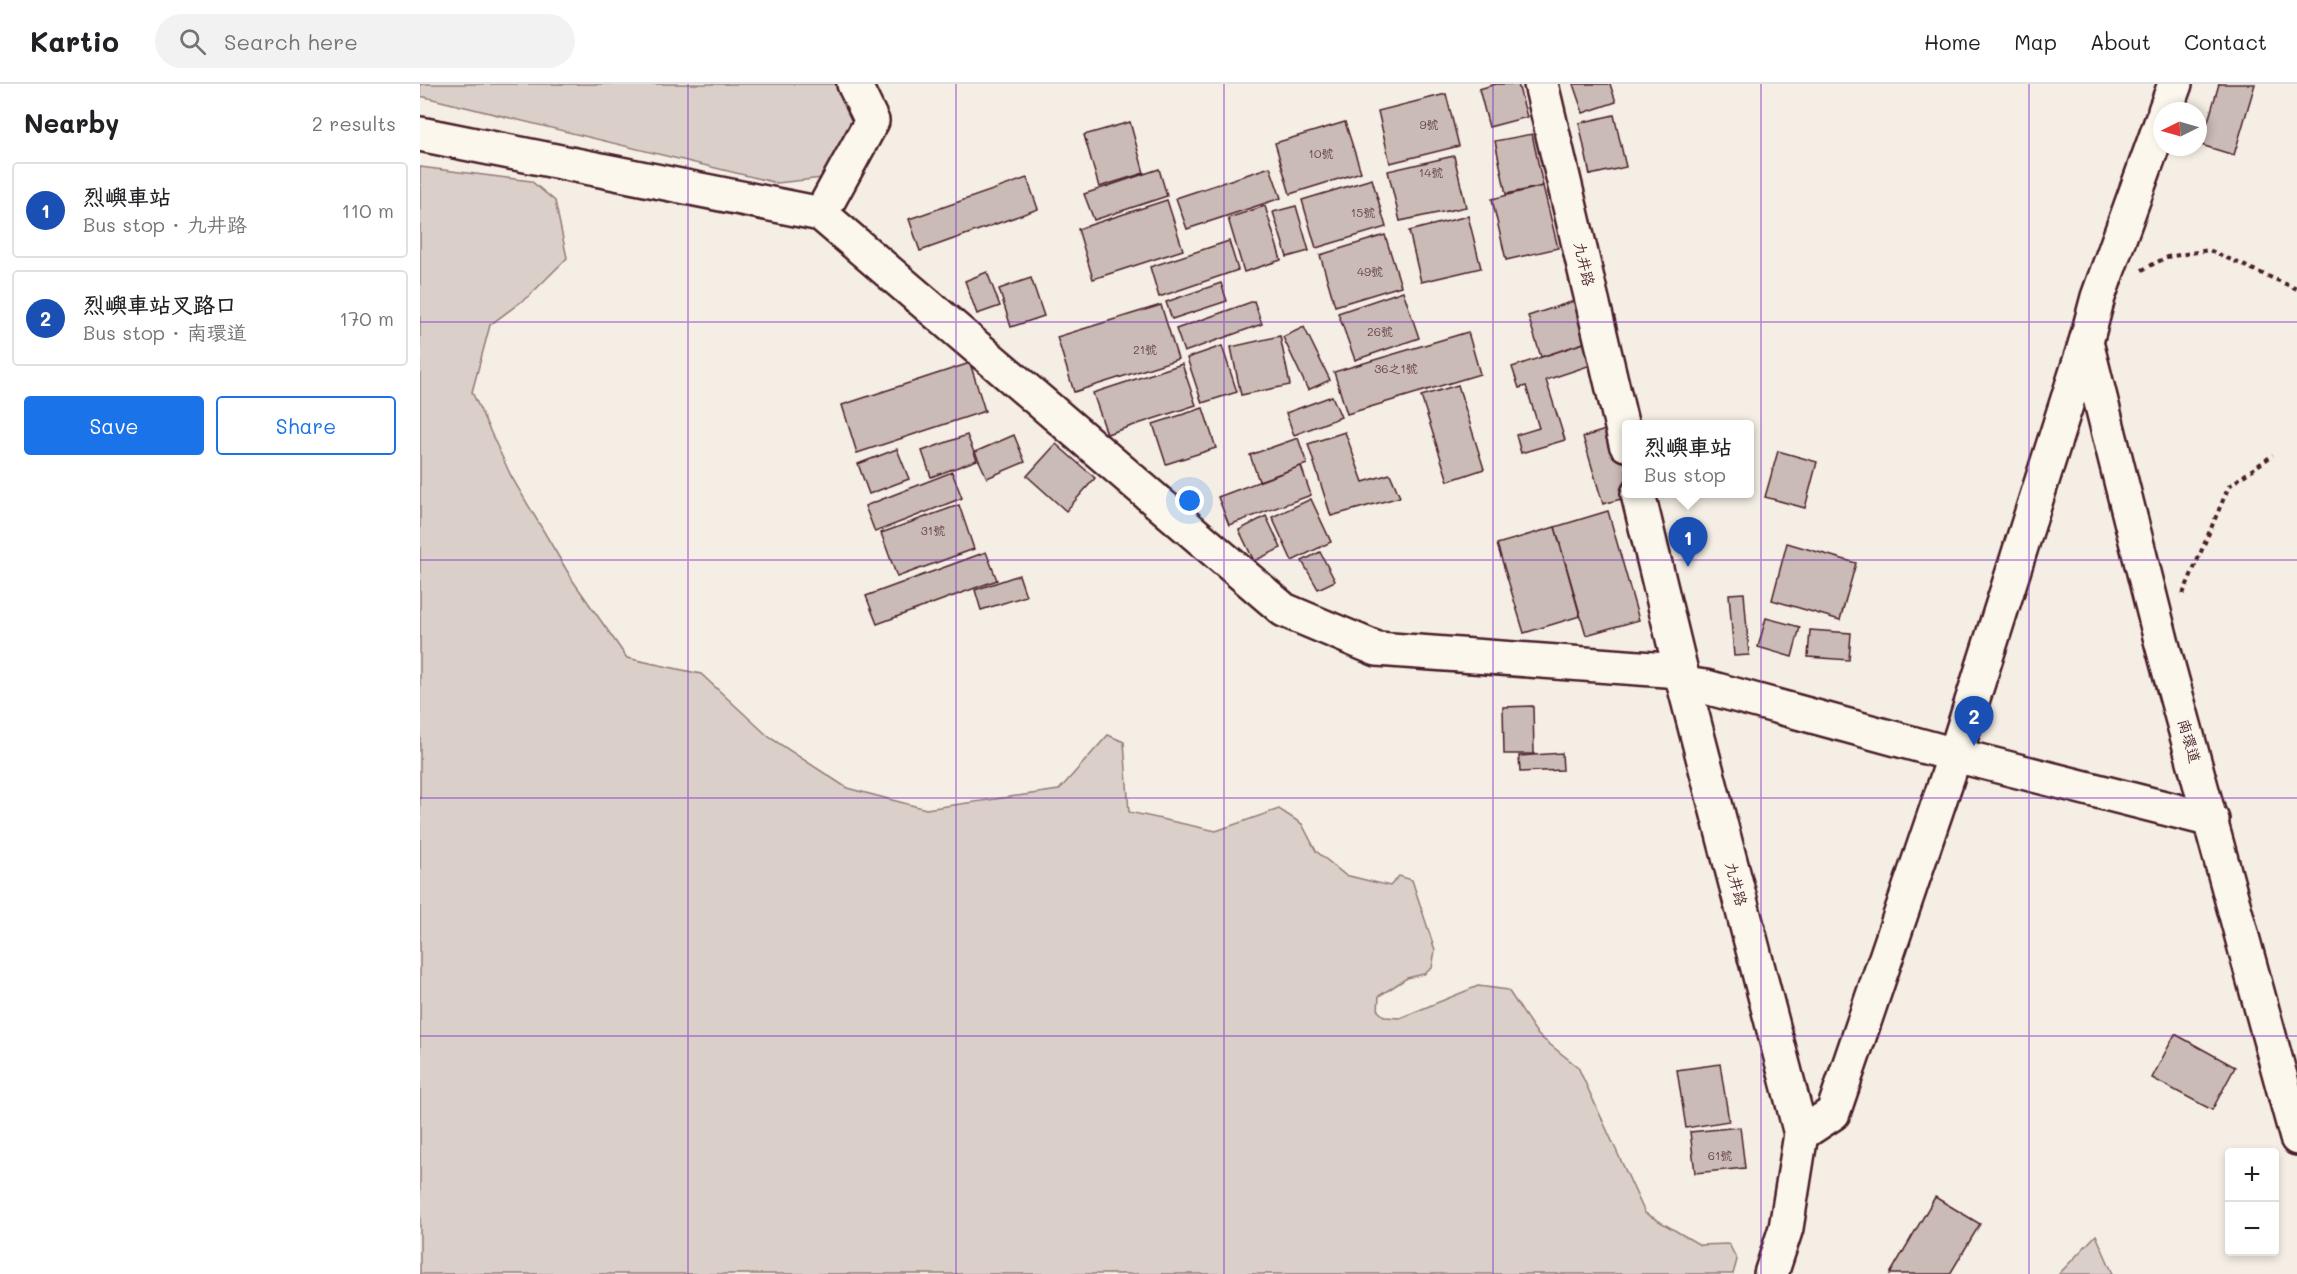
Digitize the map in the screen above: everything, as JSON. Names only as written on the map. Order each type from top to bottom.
[{"type":"street","points":[[821,214],[872,121],[854,84]]},
{"type":"street","name":"九井路","points":[[1541,84],[1622,427]]},
{"type":"street","points":[[2168,102],[2175,84]]},
{"type":"street","points":[[420,134],[821,214],[1284,610],[1377,649],[1682,678],[1706,687],[1955,755],[2212,820]]},
{"type":"street","points":[[1801,1134],[1833,1113],[1955,755],[2086,342],[2098,297],[2153,145]]},
{"type":"street","name":"南環道","points":[[2086,342],[2162,644],[2212,820],[2297,1138]]},
{"type":"street","name":"九井路","points":[[1639,498],[1682,678],[1801,1134],[1786,1228],[1771,1274]]},
{"type":"path","points":[[2098,297],[2106,289],[2167,257],[2209,250],[2297,289]]},
{"type":"path","points":[[2162,644],[2229,486],[2273,454]]},
{"type":"shaded area","points":[[420,84],[848,84],[862,135],[832,177],[777,183],[420,96]]},
{"type":"shaded area","points":[[420,167],[531,181],[555,201],[567,258],[530,295],[490,325],[472,392],[511,476],[573,581],[627,658],[701,674],[769,737],[847,788],[926,809],[1059,790],[1108,735],[1124,742],[1129,812],[1216,831],[1279,809],[1302,824],[1316,851],[1345,875],[1390,886],[1399,876],[1412,880],[1435,950],[1432,968],[1424,974],[1407,978],[1379,996],[1378,1011],[1385,1017],[1400,1018],[1478,986],[1508,990],[1538,1035],[1578,1067],[1645,1213],[1700,1245],[1729,1244],[1737,1260],[1733,1274],[420,1274]]},
{"type":"shaded area","points":[[2096,1235],[2113,1274],[2059,1274]]},
{"type":"building","points":[[1496,84],[1518,84],[1527,117],[1489,127],[1479,89]]},
{"type":"building","points":[[1573,84],[1610,84],[1616,102],[1583,113]]},
{"type":"building","points":[[2219,84],[2255,84],[2234,155],[2207,147],[2207,125]]},
{"type":"building","points":[[1446,94],[1459,146],[1390,163],[1378,111]]},
{"type":"building","points":[[1614,115],[1626,167],[1590,175],[1579,123]]},
{"type":"building","points":[[1130,122],[1144,173],[1099,187],[1084,135]]},
{"type":"building","points":[[1345,122],[1361,172],[1290,194],[1275,143]]},
{"type":"building","points":[[1532,134],[1543,186],[1506,194],[1495,141]]},
{"type":"building","points":[[1454,156],[1466,207],[1400,221],[1388,171]]},
{"type":"building","points":[[1270,167],[1281,198],[1187,229],[1176,198]]},
{"type":"building","points":[[1159,169],[1167,196],[1094,220],[1084,194]]},
{"type":"building","points":[[1027,178],[1038,209],[920,251],[909,219]]},
{"type":"building","points":[[1372,179],[1386,227],[1316,248],[1302,200]]},
{"type":"building","points":[[1543,186],[1558,248],[1506,260],[1492,199]]},
{"type":"building","points":[[1167,200],[1183,250],[1093,279],[1078,229]]},
{"type":"building","points":[[1265,206],[1281,260],[1244,272],[1228,218]]},
{"type":"building","points":[[1296,206],[1309,251],[1287,257],[1273,212]]},
{"type":"building","points":[[1468,216],[1481,268],[1421,282],[1409,231]]},
{"type":"building","points":[[1385,235],[1401,286],[1335,306],[1320,255]]},
{"type":"building","points":[[1229,241],[1238,270],[1159,297],[1150,267]]},
{"type":"building","points":[[987,272],[1000,306],[977,314],[965,281]]},
{"type":"building","points":[[1031,278],[1044,316],[1011,327],[999,289]]},
{"type":"building","points":[[1221,283],[1227,301],[1172,319],[1166,302]]},
{"type":"building","points":[[1403,291],[1419,338],[1355,360],[1338,313]]},
{"type":"building","points":[[1254,301],[1262,324],[1184,352],[1176,329]]},
{"type":"building","points":[[1574,301],[1587,342],[1541,357],[1528,316]]},
{"type":"building","points":[[1161,305],[1178,359],[1074,392],[1057,337]]},
{"type":"building","points":[[1304,327],[1330,380],[1308,390],[1283,337]]},
{"type":"building","points":[[1468,332],[1480,374],[1347,414],[1334,372]]},
{"type":"building","points":[[1280,336],[1290,385],[1241,395],[1231,347]]},
{"type":"building","points":[[1587,342],[1594,364],[1546,380],[1565,440],[1521,453],[1516,435],[1539,428],[1526,386],[1519,388],[1512,367]]},
{"type":"building","points":[[1222,346],[1237,392],[1202,403],[1187,358]]},
{"type":"building","points":[[970,363],[985,411],[857,453],[842,405]]},
{"type":"building","points":[[1182,364],[1196,405],[1107,434],[1093,393]]},
{"type":"building","points":[[1458,385],[1484,469],[1448,481],[1421,396]]},
{"type":"building","points":[[1332,396],[1341,417],[1294,435],[1286,413]]},
{"type":"building","points":[[1203,408],[1216,448],[1166,464],[1153,424]]},
{"type":"building","points":[[1615,427],[1622,452],[1622,498],[1624,498],[1603,504],[1583,437]]},
{"type":"building","points":[[1345,432],[1363,482],[1390,474],[1400,497],[1331,516],[1308,444]]},
{"type":"building","points":[[967,435],[977,460],[931,477],[922,451]]},
{"type":"building","points":[[1014,435],[1025,462],[987,478],[975,452]]},
{"type":"building","points":[[1298,438],[1307,464],[1259,481],[1250,455]]},
{"type":"building","points":[[1056,444],[1095,478],[1066,511],[1027,476]]},
{"type":"building","points":[[897,449],[909,479],[869,494],[858,464]]},
{"type":"building","points":[[1778,451],[1817,462],[1805,508],[1765,497]]},
{"type":"building","points":[[1301,466],[1311,495],[1229,525],[1218,497]]},
{"type":"building","points":[[952,472],[962,498],[875,532],[865,506]]},
{"type":"building","points":[[1311,499],[1331,542],[1292,561],[1272,517]]},
{"type":"building","points":[[959,505],[974,549],[897,577],[881,533]]},
{"type":"building","points":[[1608,511],[1639,620],[1586,635],[1555,527]]},
{"type":"building","points":[[1266,516],[1281,548],[1254,561],[1239,530]]},
{"type":"building","points":[[1555,527],[1580,616],[1524,633],[1497,544]]},
{"type":"building","points":[[1787,543],[1856,563],[1840,620],[1772,600]]},
{"type":"building","points":[[986,552],[997,580],[877,624],[866,596]]},
{"type":"building","points":[[1320,552],[1335,581],[1318,589],[1302,561]]},
{"type":"building","points":[[1019,575],[1026,596],[981,610],[975,590]]},
{"type":"building","points":[[1744,593],[1749,655],[1734,656],[1729,594]]},
{"type":"building","points":[[1766,618],[1800,627],[1792,657],[1758,647]]},
{"type":"building","points":[[1810,630],[1851,633],[1849,660],[1808,657]]},
{"type":"building","points":[[1533,706],[1534,754],[1504,754],[1503,707]]},
{"type":"building","points":[[1562,753],[1563,770],[1520,772],[1519,756]]},
{"type":"building","points":[[2175,1034],[2235,1067],[2212,1110],[2152,1078]]},
{"type":"building","points":[[1720,1064],[1729,1121],[1686,1128],[1677,1070]]},
{"type":"building","points":[[1740,1127],[1745,1168],[1695,1173],[1690,1132]]},
{"type":"building","points":[[1935,1197],[1980,1224],[1950,1274],[1890,1274]]},
{"type":"place","name":"烈嶼車站","points":[[1688,567]]},
{"type":"place","name":"烈嶼車站叉路口","points":[[1974,746]]}]
